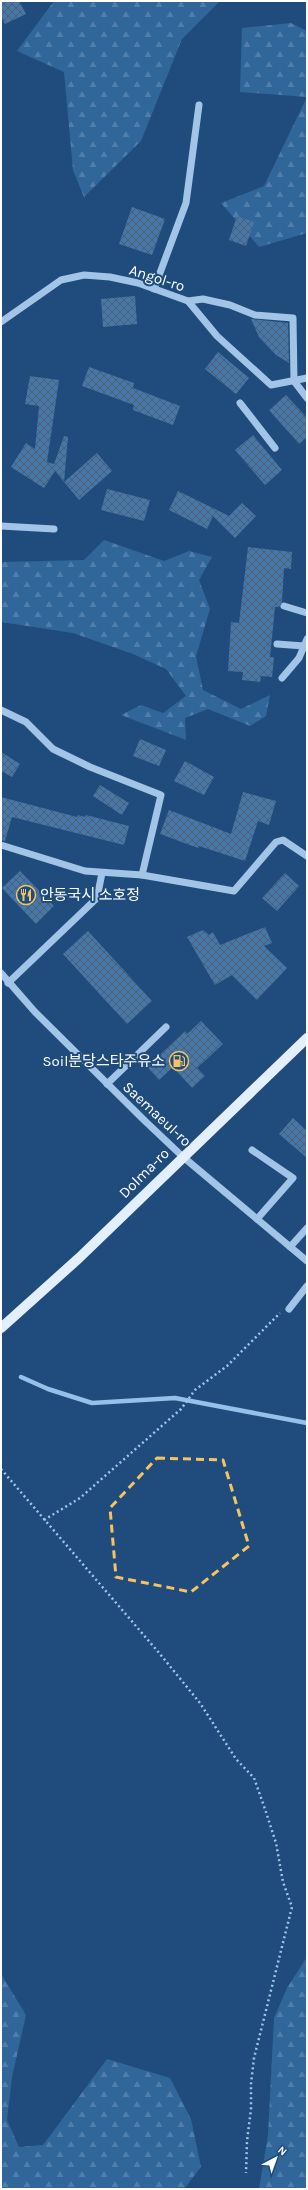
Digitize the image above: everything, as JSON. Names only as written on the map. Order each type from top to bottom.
[{"type":"main road","name":"Dolma-ro","points":[[1,1328],[79,1258],[182,1156],[307,1038]]},
{"type":"street","points":[[154,289],[186,202],[199,106]]},
{"type":"street","name":"Angol-ro","points":[[1,322],[61,280],[84,275],[110,277],[154,289],[188,301],[217,336],[271,385],[307,378]]},
{"type":"street","points":[[188,301],[203,299],[230,305],[255,315],[293,318],[294,381],[307,398]]},
{"type":"street","points":[[240,403],[275,448]]},
{"type":"street","points":[[1,526],[54,529]]},
{"type":"street","points":[[284,606],[307,613]]},
{"type":"street","points":[[277,644],[306,642],[299,658],[282,678]]},
{"type":"street","points":[[1,710],[26,722],[53,748],[90,767],[161,794],[142,875]]},
{"type":"street","points":[[1,845],[85,871],[142,875],[234,891],[276,842],[283,840],[307,856]]},
{"type":"street","points":[[8,983],[97,898],[102,873]]},
{"type":"street","name":"Saemaeul-ro","points":[[1,973],[8,983],[35,1012],[182,1156],[307,1261]]},
{"type":"street","points":[[107,1084],[166,1027]]},
{"type":"street","points":[[252,1150],[294,1178],[257,1219]]},
{"type":"street","points":[[290,1247],[307,1228]]},
{"type":"street","points":[[289,1309],[307,1286]]},
{"type":"path","points":[[44,1520],[80,1498],[181,1409],[195,1390],[227,1366],[267,1329],[281,1312],[289,1309]]},
{"type":"path","points":[[1,1468],[200,1703],[236,1759],[254,1778],[265,1809],[276,1843],[283,1882],[292,1907],[254,2058],[251,2084],[251,2109],[247,2141],[246,2173]]},
{"type":"highlighted area","points":[[157,1458],[223,1460],[249,1546],[191,1592],[116,1577],[110,1508]]},
{"type":"green space","points":[[54,1],[220,1],[182,39],[141,141],[84,197],[73,170],[64,72],[17,51]]},
{"type":"green space","points":[[291,23],[307,31],[307,97],[240,92],[242,28]]},
{"type":"green space","points":[[307,97],[307,233],[259,247],[221,203],[264,186]]},
{"type":"green space","points":[[104,540],[164,561],[189,551],[212,557],[199,580],[210,609],[196,656],[203,690],[241,709],[270,695],[266,716],[250,726],[208,709],[185,718],[186,740],[121,715],[141,705],[163,713],[186,696],[166,669],[133,654],[73,633],[1,622],[1,562],[84,560]]},
{"type":"green space","points":[[307,1957],[307,2189],[259,2189],[268,2135],[274,2018],[287,1988]]},
{"type":"green space","points":[[1,1974],[26,2015],[12,2077],[7,2120],[19,2147],[43,2145],[107,2059],[170,2078],[191,2119],[201,2167],[184,2189],[1,2189]]},
{"type":"building","points":[[1,1],[19,1],[26,14],[5,24],[1,17]]},
{"type":"building","points":[[132,207],[165,219],[152,255],[119,244]]},
{"type":"building","points":[[237,216],[254,222],[246,246],[229,240]]},
{"type":"building","points":[[135,296],[137,324],[103,327],[101,299]]},
{"type":"building","points":[[251,319],[288,323],[289,363],[276,355],[259,337]]},
{"type":"building","points":[[218,352],[249,378],[236,394],[205,369]]},
{"type":"building","points":[[89,367],[134,383],[133,388],[180,406],[173,425],[133,410],[134,405],[82,386]]},
{"type":"building","points":[[30,376],[59,380],[47,462],[54,464],[64,436],[68,437],[64,482],[55,471],[44,488],[11,467],[26,443],[35,449],[39,406],[25,404]]},
{"type":"building","points":[[286,395],[307,418],[307,437],[299,444],[269,410]]},
{"type":"building","points":[[253,435],[282,470],[265,485],[235,450]]},
{"type":"building","points":[[97,453],[112,471],[79,500],[64,482]]},
{"type":"building","points":[[107,489],[150,500],[144,521],[101,510]]},
{"type":"building","points":[[178,491],[229,516],[242,503],[256,516],[235,538],[213,516],[207,529],[169,510]]},
{"type":"building","points":[[248,547],[292,552],[291,569],[284,568],[282,602],[279,607],[275,607],[270,657],[274,657],[272,677],[261,676],[260,682],[242,680],[243,672],[228,671],[231,622],[239,623]]},
{"type":"building","points":[[140,739],[166,750],[159,766],[133,756]]},
{"type":"building","points":[[1,752],[20,764],[12,777],[1,771]]},
{"type":"building","points":[[185,761],[214,777],[204,795],[174,781]]},
{"type":"building","points":[[100,785],[129,803],[122,815],[93,796]]},
{"type":"building","points":[[243,792],[276,801],[269,825],[258,821],[245,861],[199,846],[198,848],[160,834],[169,810],[231,834]]},
{"type":"building","points":[[1,797],[77,817],[78,815],[85,817],[86,815],[129,826],[124,845],[12,817],[5,841],[1,840]]},
{"type":"building","points":[[20,871],[54,906],[36,924],[2,888]]},
{"type":"building","points":[[285,873],[299,886],[277,911],[262,898]]},
{"type":"building","points":[[265,927],[272,943],[264,946],[287,968],[257,1000],[232,975],[215,985],[187,937],[203,930],[209,935],[213,932],[220,945]]},
{"type":"building","points":[[88,931],[152,1001],[127,1024],[63,954]]},
{"type":"building","points":[[201,1021],[223,1044],[197,1068],[205,1076],[192,1088],[173,1067],[159,1080],[147,1067],[185,1031],[187,1034]]},
{"type":"building","points":[[293,1118],[307,1131],[307,1158],[279,1134]]},
{"type":"waterway","points":[[21,1377],[48,1389],[92,1403],[175,1398],[307,1423]]},
{"type":"place","name":"안동국시 소호정","points":[[26,895]]},
{"type":"place","name":"Soil분당스타주유소","points":[[179,1061]]}]
